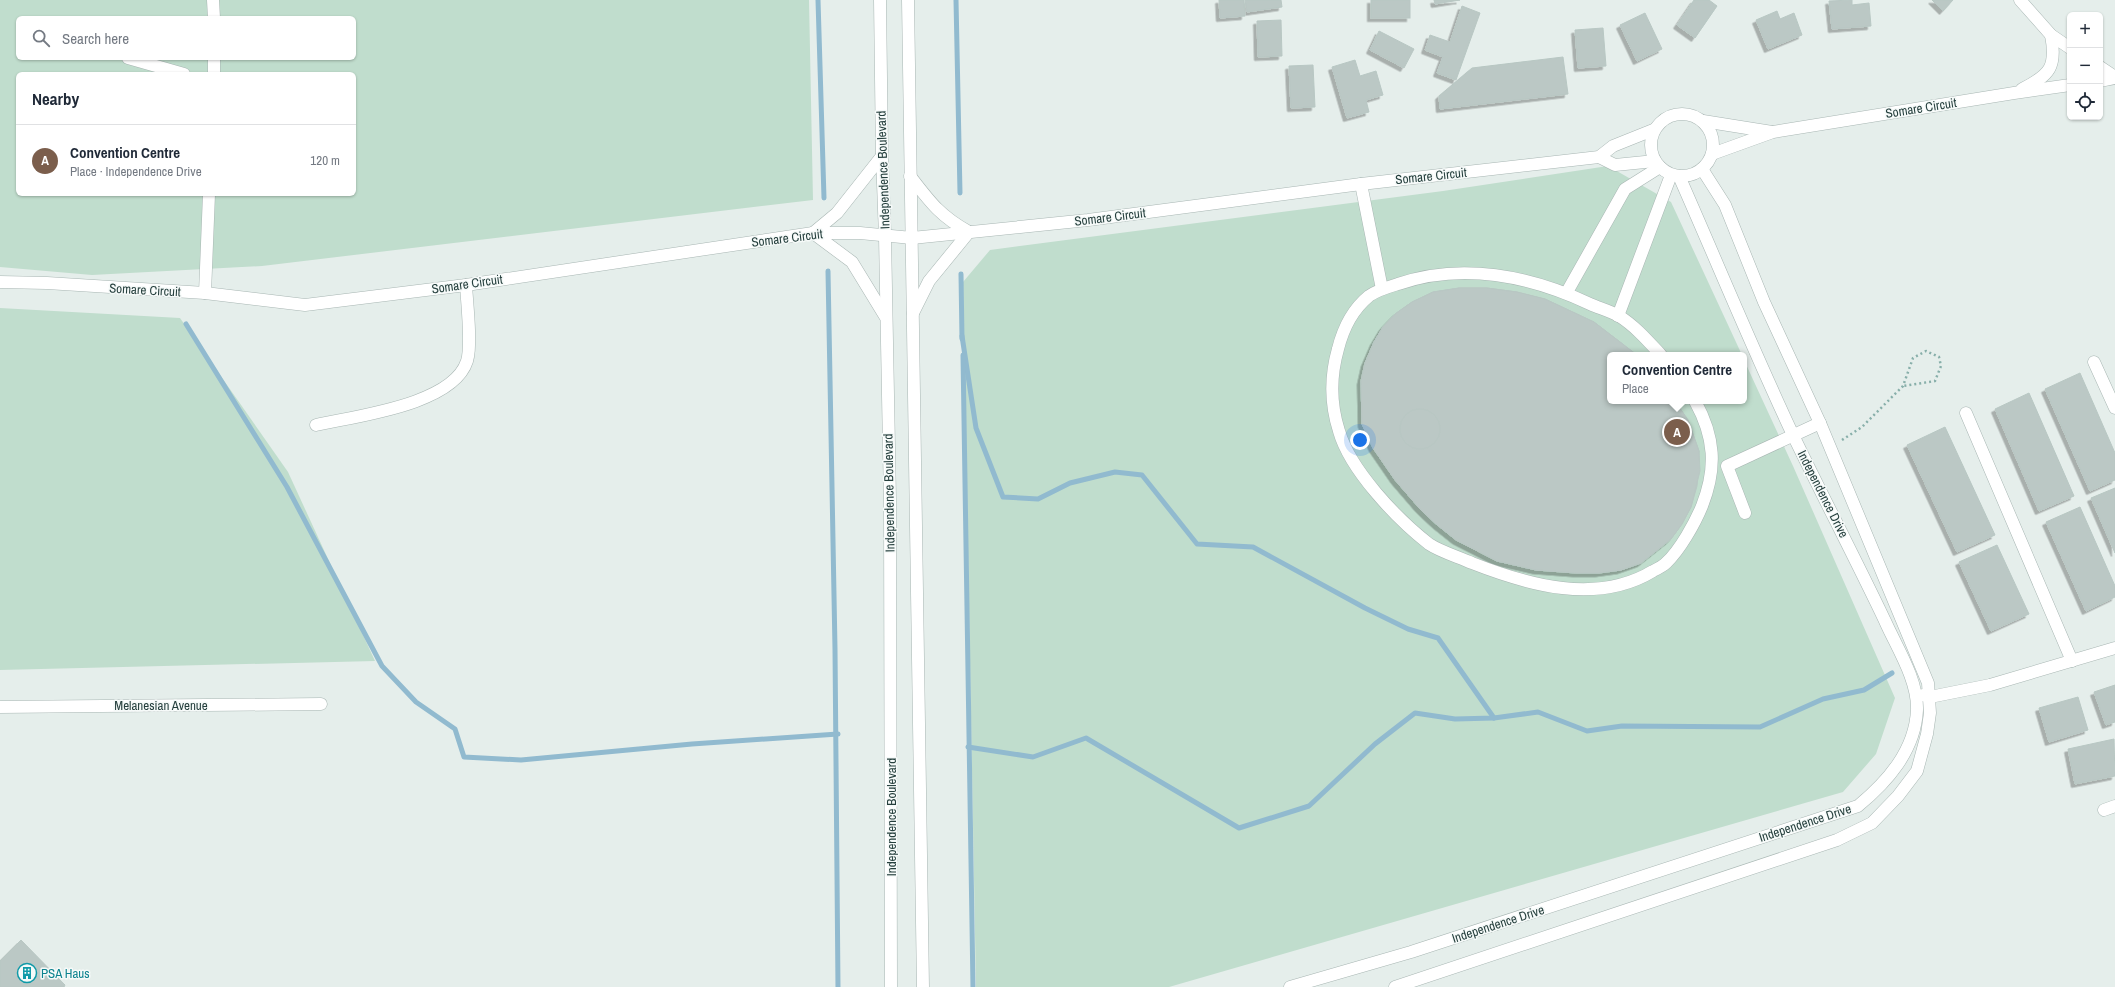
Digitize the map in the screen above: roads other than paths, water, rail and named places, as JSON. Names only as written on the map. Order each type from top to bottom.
[{"type":"street","points":[[213,0],[214,16]]},
{"type":"street","name":"Independence Boulevard","points":[[880,0],[890,501],[891,987]]},
{"type":"street","name":"Independence Boulevard","points":[[908,0],[923,987]]},
{"type":"street","points":[[2020,0],[2051,36],[2067,46]]},
{"type":"street","points":[[2014,93],[2038,80],[2047,73],[2053,61],[2054,53],[2051,36]]},
{"type":"street","points":[[135,60],[177,72]]},
{"type":"street","points":[[214,60],[214,72]]},
{"type":"street","points":[[2103,69],[2115,77]]},
{"type":"street","points":[[2103,80],[2115,77]]},
{"type":"street","name":"Somare Circuit","points":[[1712,154],[1773,132],[2067,85]]},
{"type":"street","points":[[1680,113],[1696,116],[1703,121],[1712,136],[1712,154],[1702,169],[1695,173],[1675,176],[1657,164],[1650,146],[1654,130],[1664,118],[1680,113]]},
{"type":"street","name":"Somare Circuit","points":[[1703,121],[1773,132]]},
{"type":"street","name":"Somare Circuit","points":[[0,282],[47,283],[205,293],[280,304],[305,305],[466,285],[813,233],[860,233],[912,238],[1088,220],[1361,184],[1599,157],[1613,146],[1654,130]]},
{"type":"street","points":[[882,156],[837,213],[813,233],[852,262],[886,317]]},
{"type":"street","name":"Somare Circuit","points":[[1599,157],[1615,165],[1657,164]]},
{"type":"street","points":[[1567,292],[1625,189],[1657,164]]},
{"type":"street","name":"Independence Drive","points":[[1395,987],[1837,840],[1872,823],[1898,796],[1917,771],[1927,734],[1930,697],[1928,683],[1923,669],[1820,423],[1764,302],[1725,205],[1702,169]]},
{"type":"street","points":[[910,176],[931,203],[948,221],[969,232],[929,281],[912,314]]},
{"type":"street","points":[[1618,316],[1675,176]]},
{"type":"street","name":"Independence Drive","points":[[1294,986],[1411,952],[1858,806],[1880,788],[1898,765],[1908,746],[1915,725],[1917,709],[1910,676],[1868,584],[1793,434],[1675,176]]},
{"type":"street","points":[[1361,184],[1382,289]]},
{"type":"street","points":[[205,293],[209,196]]},
{"type":"street","points":[[1658,352],[1642,335],[1618,316],[1567,292],[1526,280],[1475,273],[1430,275],[1382,289],[1369,296],[1353,312],[1341,338],[1333,367],[1333,411],[1341,439],[1362,474],[1390,509],[1431,545],[1497,573],[1538,585],[1593,589],[1630,583],[1666,563],[1696,520],[1709,487],[1713,449],[1706,420],[1697,404]]},
{"type":"street","points":[[316,425],[408,404],[444,389],[455,379],[460,374],[467,360],[468,324],[466,285]]},
{"type":"street","points":[[2094,362],[2115,408]]},
{"type":"street","points":[[1966,413],[2072,661]]},
{"type":"street","points":[[1711,466],[1727,466],[1793,434],[1820,423]]},
{"type":"street","points":[[1727,466],[1745,513]]},
{"type":"street","points":[[1914,692],[1930,697],[1990,685],[2115,648]]},
{"type":"street","name":"Melanesian Avenue","points":[[0,707],[321,704]]},
{"type":"street","points":[[885,987],[891,974]]},
{"type":"waterway","points":[[818,0],[824,198]]},
{"type":"waterway","points":[[956,0],[960,193]]},
{"type":"waterway","points":[[828,271],[835,649],[838,987]]},
{"type":"waterway","points":[[961,274],[962,339]]},
{"type":"waterway","points":[[186,324],[287,487],[382,666],[416,702],[455,729],[464,757],[521,760],[692,744],[838,734]]},
{"type":"waterway","points":[[962,336],[976,428],[1003,497],[1038,499],[1070,483],[1115,472],[1142,475],[1197,544],[1253,547],[1365,608],[1408,629],[1438,638],[1494,718]]},
{"type":"waterway","points":[[963,355],[973,987]]},
{"type":"waterway","points":[[968,747],[1033,757],[1086,738],[1239,828],[1309,806],[1375,744],[1415,713],[1455,719],[1494,718],[1538,712],[1587,731],[1622,726],[1760,727],[1823,699],[1864,690],[1892,673]]},
{"type":"place","name":"Convention Centre","points":[[1677,432]]},
{"type":"place","name":"PSA Haus","points":[[27,973]]}]
